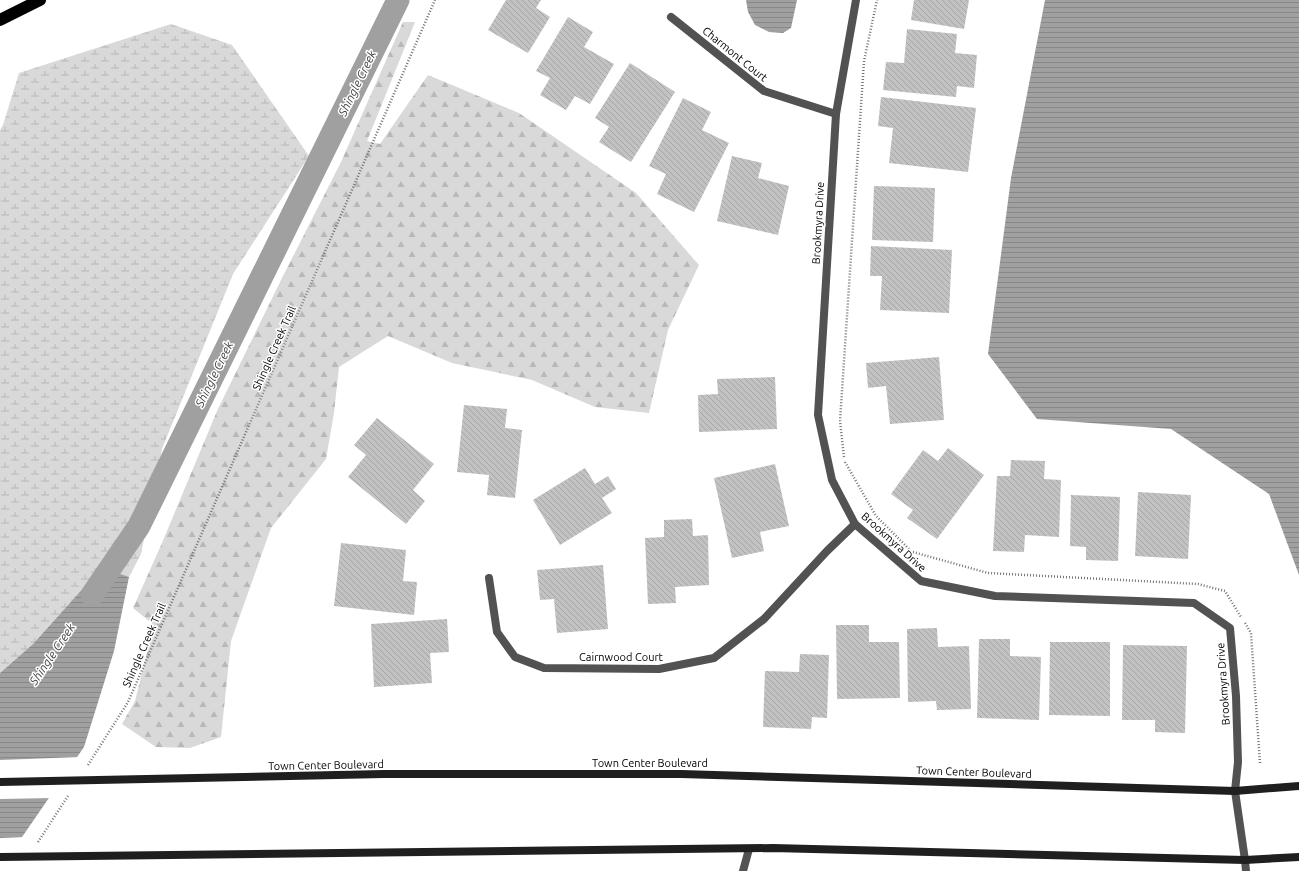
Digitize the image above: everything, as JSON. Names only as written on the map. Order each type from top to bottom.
[{"type":"highway","points":[[0,20],[40,0]]},
{"type":"street","name":"Brookmyra Drive","points":[[856,0],[836,114],[818,415],[832,480],[855,524],[921,581],[994,596],[1194,603],[1230,628],[1236,696],[1238,755],[1235,791],[1246,871]]},
{"type":"street","name":"Charmont Court","points":[[671,17],[764,91],[836,114]]},
{"type":"street","name":"Cairnwood Court","points":[[489,578],[497,632],[515,656],[544,668],[659,669],[714,658],[764,619],[827,551],[855,524]]},
{"type":"street","name":"Town Center Boulevard","points":[[0,782],[384,774],[680,774],[1235,791],[1299,786]]},
{"type":"street","points":[[0,858],[773,848],[1245,860],[1299,857]]},
{"type":"street","points":[[743,871],[749,849]]},
{"type":"path","name":"Shingle Creek Trail","points":[[128,702],[435,0]]},
{"type":"path","points":[[877,0],[864,61],[840,421],[845,463],[876,516],[914,553],[988,573],[1198,584],[1225,591],[1251,633],[1260,763]]},
{"type":"green space","points":[[403,22],[415,22],[367,141],[380,144],[428,75],[519,113],[636,193],[699,265],[668,330],[649,413],[595,407],[532,380],[452,363],[388,336],[339,367],[334,413],[326,459],[271,528],[231,641],[221,737],[190,748],[156,747],[122,724],[135,701],[154,625],[133,608],[217,411],[341,162]]},
{"type":"green space","points":[[171,24],[232,45],[309,156],[233,274],[162,449],[141,554],[129,577],[109,570],[95,575],[32,645],[0,673],[0,130],[3,125],[19,73]]},
{"type":"water","points":[[746,0],[797,0],[791,28],[783,33],[769,32],[755,25],[748,12]]},
{"type":"water","points":[[1045,0],[1299,0],[1299,575],[1269,494],[1171,429],[1037,419],[988,354],[1011,178]]},
{"type":"water","points":[[109,570],[129,577],[114,651],[84,747],[0,869],[0,673],[33,644],[95,575]]},
{"type":"pier","points":[[80,757],[52,798],[0,799],[0,760]]},
{"type":"pier","points":[[25,837],[2,870],[0,871],[0,838]]},
{"type":"building","points":[[506,0],[541,0],[536,8],[550,17],[528,53],[488,30]]},
{"type":"building","points":[[914,0],[969,0],[964,29],[911,20]]},
{"type":"building","points":[[568,17],[593,32],[584,47],[614,64],[590,104],[575,96],[566,110],[540,95],[550,78],[536,71]]},
{"type":"building","points":[[907,29],[957,34],[955,53],[977,55],[974,88],[957,86],[956,97],[883,90],[886,62],[904,63]]},
{"type":"building","points":[[630,63],[675,92],[631,162],[599,142],[609,127],[595,118]]},
{"type":"building","points":[[881,97],[976,108],[968,172],[889,163],[893,128],[878,126]]},
{"type":"building","points":[[683,98],[711,112],[702,130],[729,143],[694,212],[657,194],[666,174],[649,166]]},
{"type":"building","points":[[732,156],[762,163],[758,178],[789,186],[778,235],[717,221]]},
{"type":"building","points":[[874,186],[935,188],[933,242],[872,240]]},
{"type":"building","points":[[871,246],[952,250],[949,313],[880,310],[882,276],[870,276]]},
{"type":"building","points":[[939,357],[944,420],[890,424],[886,386],[868,388],[866,363]]},
{"type":"building","points":[[775,377],[777,429],[699,432],[698,395],[718,394],[717,379]]},
{"type":"building","points":[[464,405],[507,409],[505,428],[522,430],[515,498],[487,495],[489,475],[457,472]]},
{"type":"building","points":[[377,418],[434,464],[413,490],[425,501],[406,524],[348,477],[366,455],[354,445]]},
{"type":"building","points":[[948,448],[984,475],[937,539],[907,518],[913,510],[891,494],[923,450],[938,461]]},
{"type":"building","points":[[1011,460],[1045,461],[1044,479],[1061,480],[1059,537],[1025,535],[1024,552],[993,551],[997,476],[1010,476]]},
{"type":"building","points":[[775,464],[789,526],[760,532],[764,551],[732,558],[714,478]]},
{"type":"building","points":[[585,468],[595,484],[608,476],[616,489],[602,498],[612,513],[560,545],[533,500]]},
{"type":"building","points":[[1138,492],[1191,495],[1188,559],[1135,556]]},
{"type":"building","points":[[1071,495],[1120,497],[1118,561],[1086,560],[1086,547],[1070,546]]},
{"type":"building","points":[[692,519],[693,536],[708,535],[709,585],[675,587],[676,603],[648,604],[645,538],[664,537],[664,520]]},
{"type":"building","points":[[341,543],[406,550],[403,581],[417,582],[414,615],[334,606]]},
{"type":"building","points":[[603,565],[608,629],[557,633],[554,599],[540,600],[537,570]]},
{"type":"building","points":[[447,619],[449,652],[430,653],[432,683],[374,687],[371,624]]},
{"type":"building","points":[[836,625],[869,625],[869,642],[899,642],[900,698],[837,699]]},
{"type":"building","points":[[937,628],[938,647],[969,646],[971,709],[937,710],[936,701],[908,702],[907,629]]},
{"type":"building","points":[[979,639],[1010,639],[1010,656],[1041,657],[1039,720],[977,718]]},
{"type":"building","points":[[1050,642],[1110,642],[1110,716],[1049,715]]},
{"type":"building","points":[[1123,645],[1187,646],[1185,733],[1155,732],[1155,720],[1122,720]]},
{"type":"building","points":[[800,654],[829,655],[827,718],[812,717],[811,729],[763,727],[765,671],[799,672]]},
{"type":"waterway","name":"Shingle Creek","points":[[92,595],[139,526],[398,0]]}]
